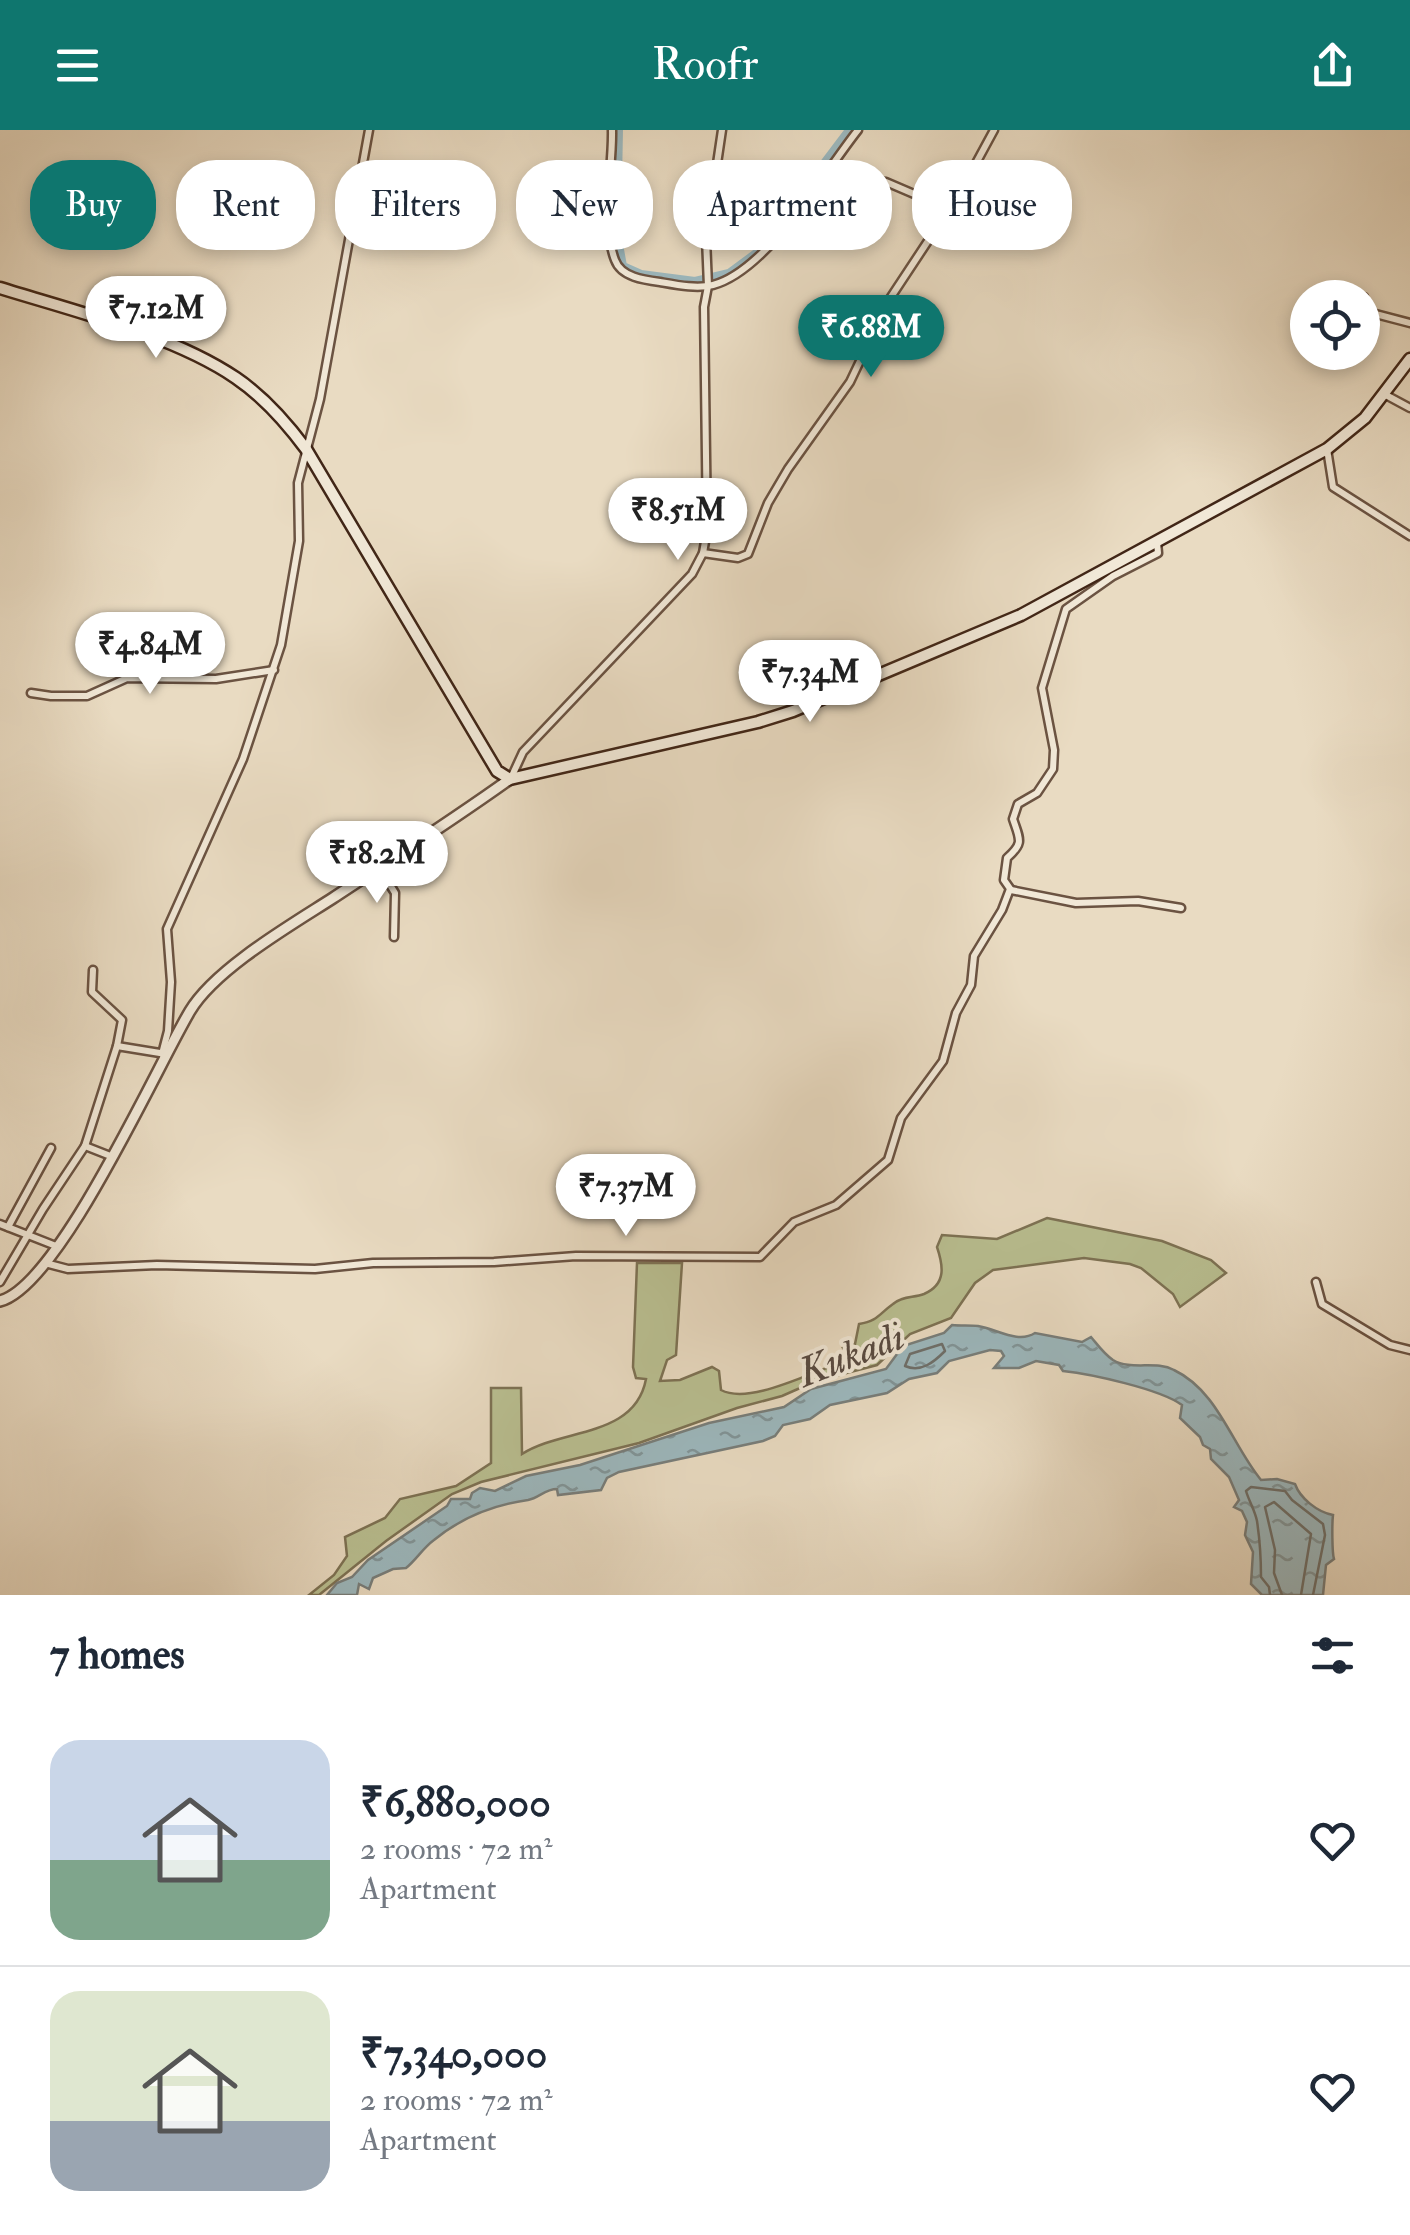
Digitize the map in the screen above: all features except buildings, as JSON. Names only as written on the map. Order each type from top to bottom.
[{"type":"main road","points":[[0,288],[192,354],[235,377],[260,398],[306,449],[496,771],[510,779],[782,715],[1021,615],[1327,449],[1366,418],[1410,359]]},
{"type":"street","points":[[165,1054],[171,982],[167,929],[243,759],[274,670],[299,541],[298,483],[320,399],[370,130]]},
{"type":"street","points":[[612,130],[611,245],[617,266],[631,275],[656,282],[707,280],[731,277],[765,250]]},
{"type":"street","points":[[0,1300],[16,1295],[45,1263],[113,1158],[192,1008],[210,987],[290,926],[510,779],[523,752],[692,574],[703,553],[707,530],[703,338],[706,238],[722,130]]},
{"type":"street","points":[[835,160],[858,130]]},
{"type":"street","points":[[977,160],[994,130]]},
{"type":"street","points":[[703,553],[738,558],[748,554],[768,503],[850,382],[889,300],[922,250]]},
{"type":"street","points":[[1380,315],[1410,323]]},
{"type":"street","points":[[1384,394],[1410,408]]},
{"type":"street","points":[[1327,449],[1332,488],[1410,536]]},
{"type":"street","points":[[1157,542],[1158,553],[1113,576],[1066,609],[1042,688],[1054,770],[1014,814],[1022,840],[1005,864],[1005,884],[1010,889],[1076,903],[1138,902],[1181,908]]},
{"type":"street","points":[[31,693],[87,696],[127,678],[181,681],[274,670]]},
{"type":"street","points":[[380,867],[395,893],[394,937]]},
{"type":"street","points":[[45,1263],[68,1269],[172,1265],[315,1269],[373,1263],[494,1262],[576,1256],[760,1257],[794,1222],[836,1205],[885,1164],[901,1118],[942,1061],[956,1013],[971,985],[974,956],[1010,889]]},
{"type":"street","points":[[1,1279],[85,1146],[117,1046],[122,1020],[92,992],[93,970]]},
{"type":"street","points":[[117,1046],[165,1054]]},
{"type":"street","points":[[85,1146],[113,1158]]},
{"type":"street","points":[[0,1237],[52,1148]]},
{"type":"street","points":[[4,1225],[56,1246]]},
{"type":"street","points":[[1316,1282],[1322,1304],[1390,1345],[1410,1350]]},
{"type":"green space","points":[[1047,1218],[1162,1241],[1211,1260],[1226,1273],[1180,1307],[1173,1294],[1141,1268],[1130,1264],[1084,1258],[993,1270],[975,1283],[951,1318],[910,1334],[877,1365],[816,1381],[639,1443],[481,1482],[452,1494],[319,1595],[309,1595],[334,1575],[347,1556],[345,1537],[385,1518],[400,1499],[456,1486],[491,1463],[491,1388],[521,1388],[522,1454],[595,1429],[628,1412],[646,1379],[636,1378],[633,1367],[637,1263],[682,1263],[676,1355],[667,1360],[660,1381],[680,1380],[712,1367],[719,1371],[721,1390],[749,1393],[847,1361],[849,1357],[843,1348],[855,1344],[859,1324],[874,1319],[896,1301],[924,1294],[937,1285],[942,1267],[937,1247],[942,1235],[997,1239]]},
{"type":"water","points":[[952,1325],[978,1326],[1022,1337],[1035,1333],[1082,1342],[1091,1337],[1120,1363],[1167,1367],[1189,1379],[1213,1405],[1261,1480],[1295,1484],[1310,1504],[1333,1515],[1334,1559],[1326,1565],[1323,1595],[1262,1595],[1251,1584],[1253,1552],[1245,1535],[1247,1522],[1242,1511],[1234,1507],[1239,1500],[1229,1477],[1211,1459],[1210,1449],[1180,1418],[1182,1405],[1142,1388],[1063,1371],[1059,1365],[1036,1361],[1019,1368],[994,1368],[1004,1356],[1001,1351],[990,1350],[949,1361],[937,1373],[909,1379],[887,1393],[830,1405],[810,1419],[783,1425],[775,1436],[763,1441],[619,1472],[607,1478],[601,1490],[558,1495],[557,1489],[553,1489],[532,1499],[490,1509],[445,1532],[406,1568],[373,1578],[369,1589],[359,1584],[357,1595],[327,1595],[337,1583],[352,1577],[368,1560],[447,1506],[451,1499],[470,1499],[480,1488],[495,1491],[526,1476],[580,1465],[709,1423],[784,1407],[811,1389],[886,1369],[903,1346],[944,1333]]},
{"type":"waterway","points":[[619,130],[617,233],[623,266],[641,274],[695,281],[729,273],[756,253],[849,130]]},
{"type":"water label","name":"Kukadi","points":[[851,1355]]}]
